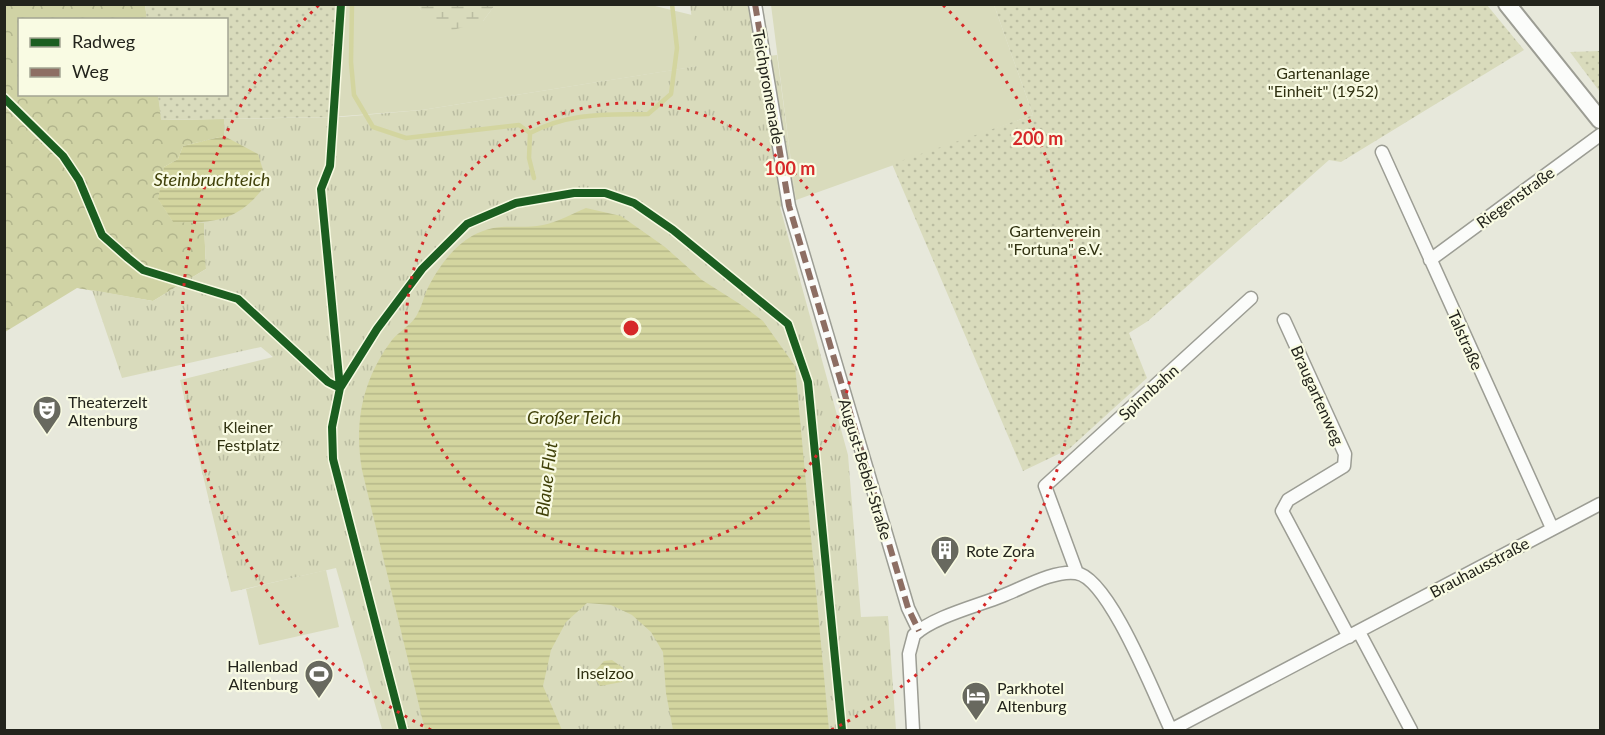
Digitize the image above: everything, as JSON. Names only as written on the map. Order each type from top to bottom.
[{"type":"main road","points":[[1507,4],[1600,120]]},
{"type":"street","name":"Teichpromenade","points":[[755,4],[789,206]]},
{"type":"street","name":"Riegenstraße","points":[[1430,260],[1600,135]]},
{"type":"street","name":"Talstraße","points":[[1382,152],[1552,528]]},
{"type":"street","name":"August-Bebel-Straße","points":[[789,206],[908,608],[919,631]]},
{"type":"street","name":"Spinnbahn","points":[[1077,573],[1046,486],[1251,298]]},
{"type":"street","name":"Braugartenweg","points":[[1284,320],[1345,454],[1344,466],[1288,500],[1282,511],[1354,635]]},
{"type":"street","name":"Brauhausstraße","points":[[1171,730],[1600,504]]},
{"type":"street","points":[[913,730],[910,644],[919,631],[1056,576],[1077,573],[1094,581],[1110,600],[1171,730]]},
{"type":"street","points":[[1354,635],[1411,730]]},
{"type":"green space","points":[[5,5],[145,5],[147,18],[18,18],[18,96],[158,96],[162,120],[224,119],[224,136],[183,146],[178,159],[164,167],[204,223],[206,269],[153,301],[77,288],[5,332]]},
{"type":"green space","points":[[145,5],[335,5],[331,117],[161,120],[158,96],[228,96],[228,18],[147,18]]},
{"type":"green space","points":[[335,5],[418,5],[421,10],[483,21],[495,5],[651,5],[692,15],[699,66],[422,110],[331,117]]},
{"type":"green space","points":[[418,5],[495,5],[483,21],[450,31],[421,10]]},
{"type":"green space","points":[[690,5],[749,5],[759,57],[777,55],[796,200],[780,207],[848,455],[861,617],[888,616],[896,730],[379,730],[382,729],[336,568],[231,592],[180,380],[273,357],[261,347],[122,378],[92,290],[153,301],[206,269],[204,223],[173,222],[158,199],[164,167],[178,159],[183,146],[224,136],[224,119],[341,117],[422,110],[698,66]]},
{"type":"green space","points":[[771,5],[994,5],[1033,115],[796,200]]},
{"type":"green space","points":[[994,5],[1487,5],[1524,50],[1341,162],[1329,160],[1148,321],[1129,333],[1147,378],[1069,449],[1023,471],[892,164],[1033,115]]},
{"type":"green space","points":[[1600,51],[1600,92],[1570,52]]},
{"type":"green space","points":[[326,570],[339,627],[259,645],[246,589]]},
{"type":"water","name":"Steinbruchteich","points":[[224,136],[258,154],[267,183],[247,205],[226,217],[202,222],[173,222],[158,199],[164,167],[178,159],[183,146]]},
{"type":"water","name":"Großer Teich","points":[[586,208],[621,216],[665,247],[702,280],[763,321],[795,366],[829,730],[673,730],[666,693],[663,652],[651,632],[632,615],[611,605],[587,603],[566,622],[551,650],[543,686],[562,730],[425,730],[362,470],[359,435],[367,386],[392,340],[417,315],[439,268],[465,241],[482,231],[491,229],[548,224]]},
{"type":"water","points":[[612,660],[623,668],[622,682],[600,686],[594,677],[595,671],[604,661]]},
{"type":"waterway","name":"Blaue Flut","points":[[352,4],[351,62],[354,95],[373,127],[406,138],[519,125],[530,133]]},
{"type":"waterway","name":"Blaue Flut","points":[[534,178],[529,158],[530,133],[574,118],[648,114],[671,94],[677,48],[672,4]]},
{"type":"marked path","points":[[755,4],[789,206],[908,608],[919,631]]},
{"type":"cycle path","points":[[341,4],[330,166],[321,189],[340,388],[332,427],[333,459],[403,730]]},
{"type":"cycle path","points":[[4,98],[63,156],[79,180],[102,235],[128,258],[143,270],[238,299],[328,382],[340,388]]},
{"type":"cycle path","points":[[340,388],[377,329],[422,269],[467,224],[516,203],[574,193],[605,193],[634,203],[673,230],[788,324],[808,382],[842,730]]},
{"type":"place","name":"Theaterzelt Altenburg","points":[[47,436]]},
{"type":"place","name":"Rote Zora","points":[[945,576]]},
{"type":"place","name":"Hallenbad Altenburg","points":[[319,700]]},
{"type":"place","name":"Parkhotel Altenburg","points":[[976,722]]},
{"type":"park label","name":"Gartenanlage \"Einheit\" (1952)","points":[[1323,81]]},
{"type":"park label","name":"Gartenverein \"Fortuna\" e.V.","points":[[1055,239]]},
{"type":"park label","name":"Kleiner Festplatz","points":[[248,435]]},
{"type":"park label","name":"Inselzoo","points":[[605,672]]}]
